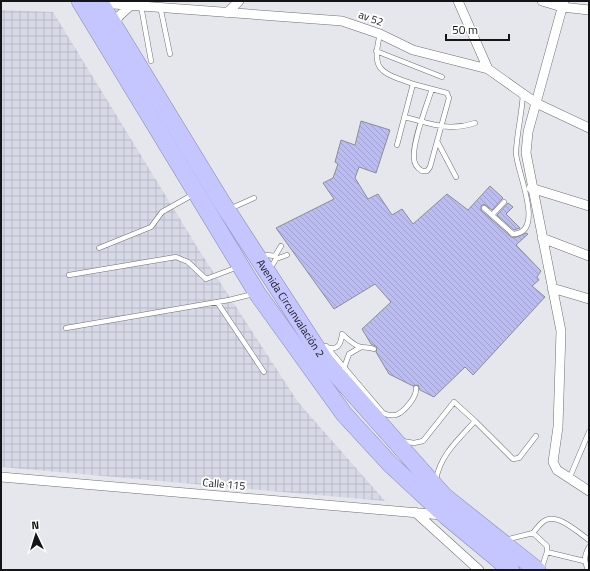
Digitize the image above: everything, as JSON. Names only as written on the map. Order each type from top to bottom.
[{"type":"highway","name":"Avenida Circunvalación 2","points":[[80,1],[257,293],[344,414],[390,464],[446,516],[508,569]]},
{"type":"highway","name":"Avenida Circunvalación 2","points":[[100,2],[221,201],[327,364],[444,496],[537,570]]},
{"type":"street","points":[[227,12],[239,1]]},
{"type":"street","points":[[458,1],[488,69]]},
{"type":"street","points":[[542,1],[589,10]]},
{"type":"street","name":"av 52","points":[[100,2],[342,21],[380,34],[413,50],[488,69],[536,103],[589,128]]},
{"type":"street","points":[[563,4],[528,132],[526,154],[531,188],[561,331],[558,427],[553,462],[556,470],[589,491]]},
{"type":"street","points":[[115,26],[118,17],[132,5]]},
{"type":"street","points":[[531,188],[589,206]]},
{"type":"street","points":[[542,238],[589,256]]},
{"type":"street","points":[[552,288],[589,299]]},
{"type":"street","name":"Calle 115","points":[[1,478],[415,512],[446,516]]},
{"type":"street","points":[[415,512],[479,570]]},
{"type":"lane","points":[[141,6],[151,61]]},
{"type":"lane","points":[[160,6],[170,54]]},
{"type":"lane","points":[[380,34],[376,51],[378,66],[382,71],[413,84],[432,89],[447,93],[449,96],[449,101],[430,167],[427,171],[422,171],[416,164],[414,155],[422,121],[432,89]]},
{"type":"lane","points":[[376,51],[442,77]]},
{"type":"lane","points":[[397,145],[413,84]]},
{"type":"lane","points":[[484,208],[513,234],[521,231],[528,223],[529,217],[516,152],[523,94]]},
{"type":"lane","points":[[404,117],[441,126],[462,127],[474,123]]},
{"type":"lane","points":[[437,141],[456,177]]},
{"type":"lane","points":[[99,248],[151,227],[162,212],[196,193]]},
{"type":"lane","points":[[234,207],[254,198]]},
{"type":"lane","points":[[492,215],[504,202]]},
{"type":"lane","points":[[267,255],[274,256],[282,246]]},
{"type":"lane","points":[[273,264],[276,259],[287,255]]},
{"type":"lane","points":[[68,275],[176,257],[188,262],[206,279],[240,266]]},
{"type":"lane","points":[[66,328],[217,302],[257,293]]},
{"type":"lane","points":[[217,302],[264,372]]},
{"type":"lane","points":[[374,349],[370,347],[361,347],[353,343],[342,334],[341,343],[337,347],[332,349],[326,346],[383,413],[389,416],[396,415],[402,411],[415,396],[416,388]]},
{"type":"lane","points":[[344,368],[349,354],[361,347]]},
{"type":"lane","points":[[395,441],[414,443],[423,441],[454,402],[513,459],[519,458],[536,436]]},
{"type":"lane","points":[[435,485],[437,470],[443,458],[475,421]]},
{"type":"lane","points":[[569,478],[589,432]]},
{"type":"lane","points":[[500,541],[532,533],[545,520],[552,519],[560,521],[589,540]]},
{"type":"lane","points":[[532,533],[546,544],[547,552],[541,570]]},
{"type":"lane","points":[[588,570],[584,560],[589,548]]},
{"type":"lane","points":[[547,552],[584,560]]},
{"type":"shaded area","points":[[1,10],[53,12],[199,250],[298,402],[385,501],[1,467]]},
{"type":"building","points":[[361,121],[390,130],[376,173],[359,167],[355,178],[368,199],[378,194],[392,215],[402,209],[413,224],[447,194],[468,210],[490,186],[503,198],[492,210],[484,204],[481,206],[481,210],[511,237],[514,238],[526,233],[528,234],[516,245],[541,271],[537,277],[539,280],[532,286],[545,297],[473,375],[465,367],[434,397],[420,390],[418,385],[413,386],[389,374],[376,352],[377,347],[371,344],[362,329],[391,302],[375,284],[334,309],[276,228],[334,199],[323,183],[333,178],[338,164],[335,162],[341,140],[355,145]]},
{"type":"building","points":[[508,203],[513,207],[506,214],[520,228],[514,230],[497,215]]}]
